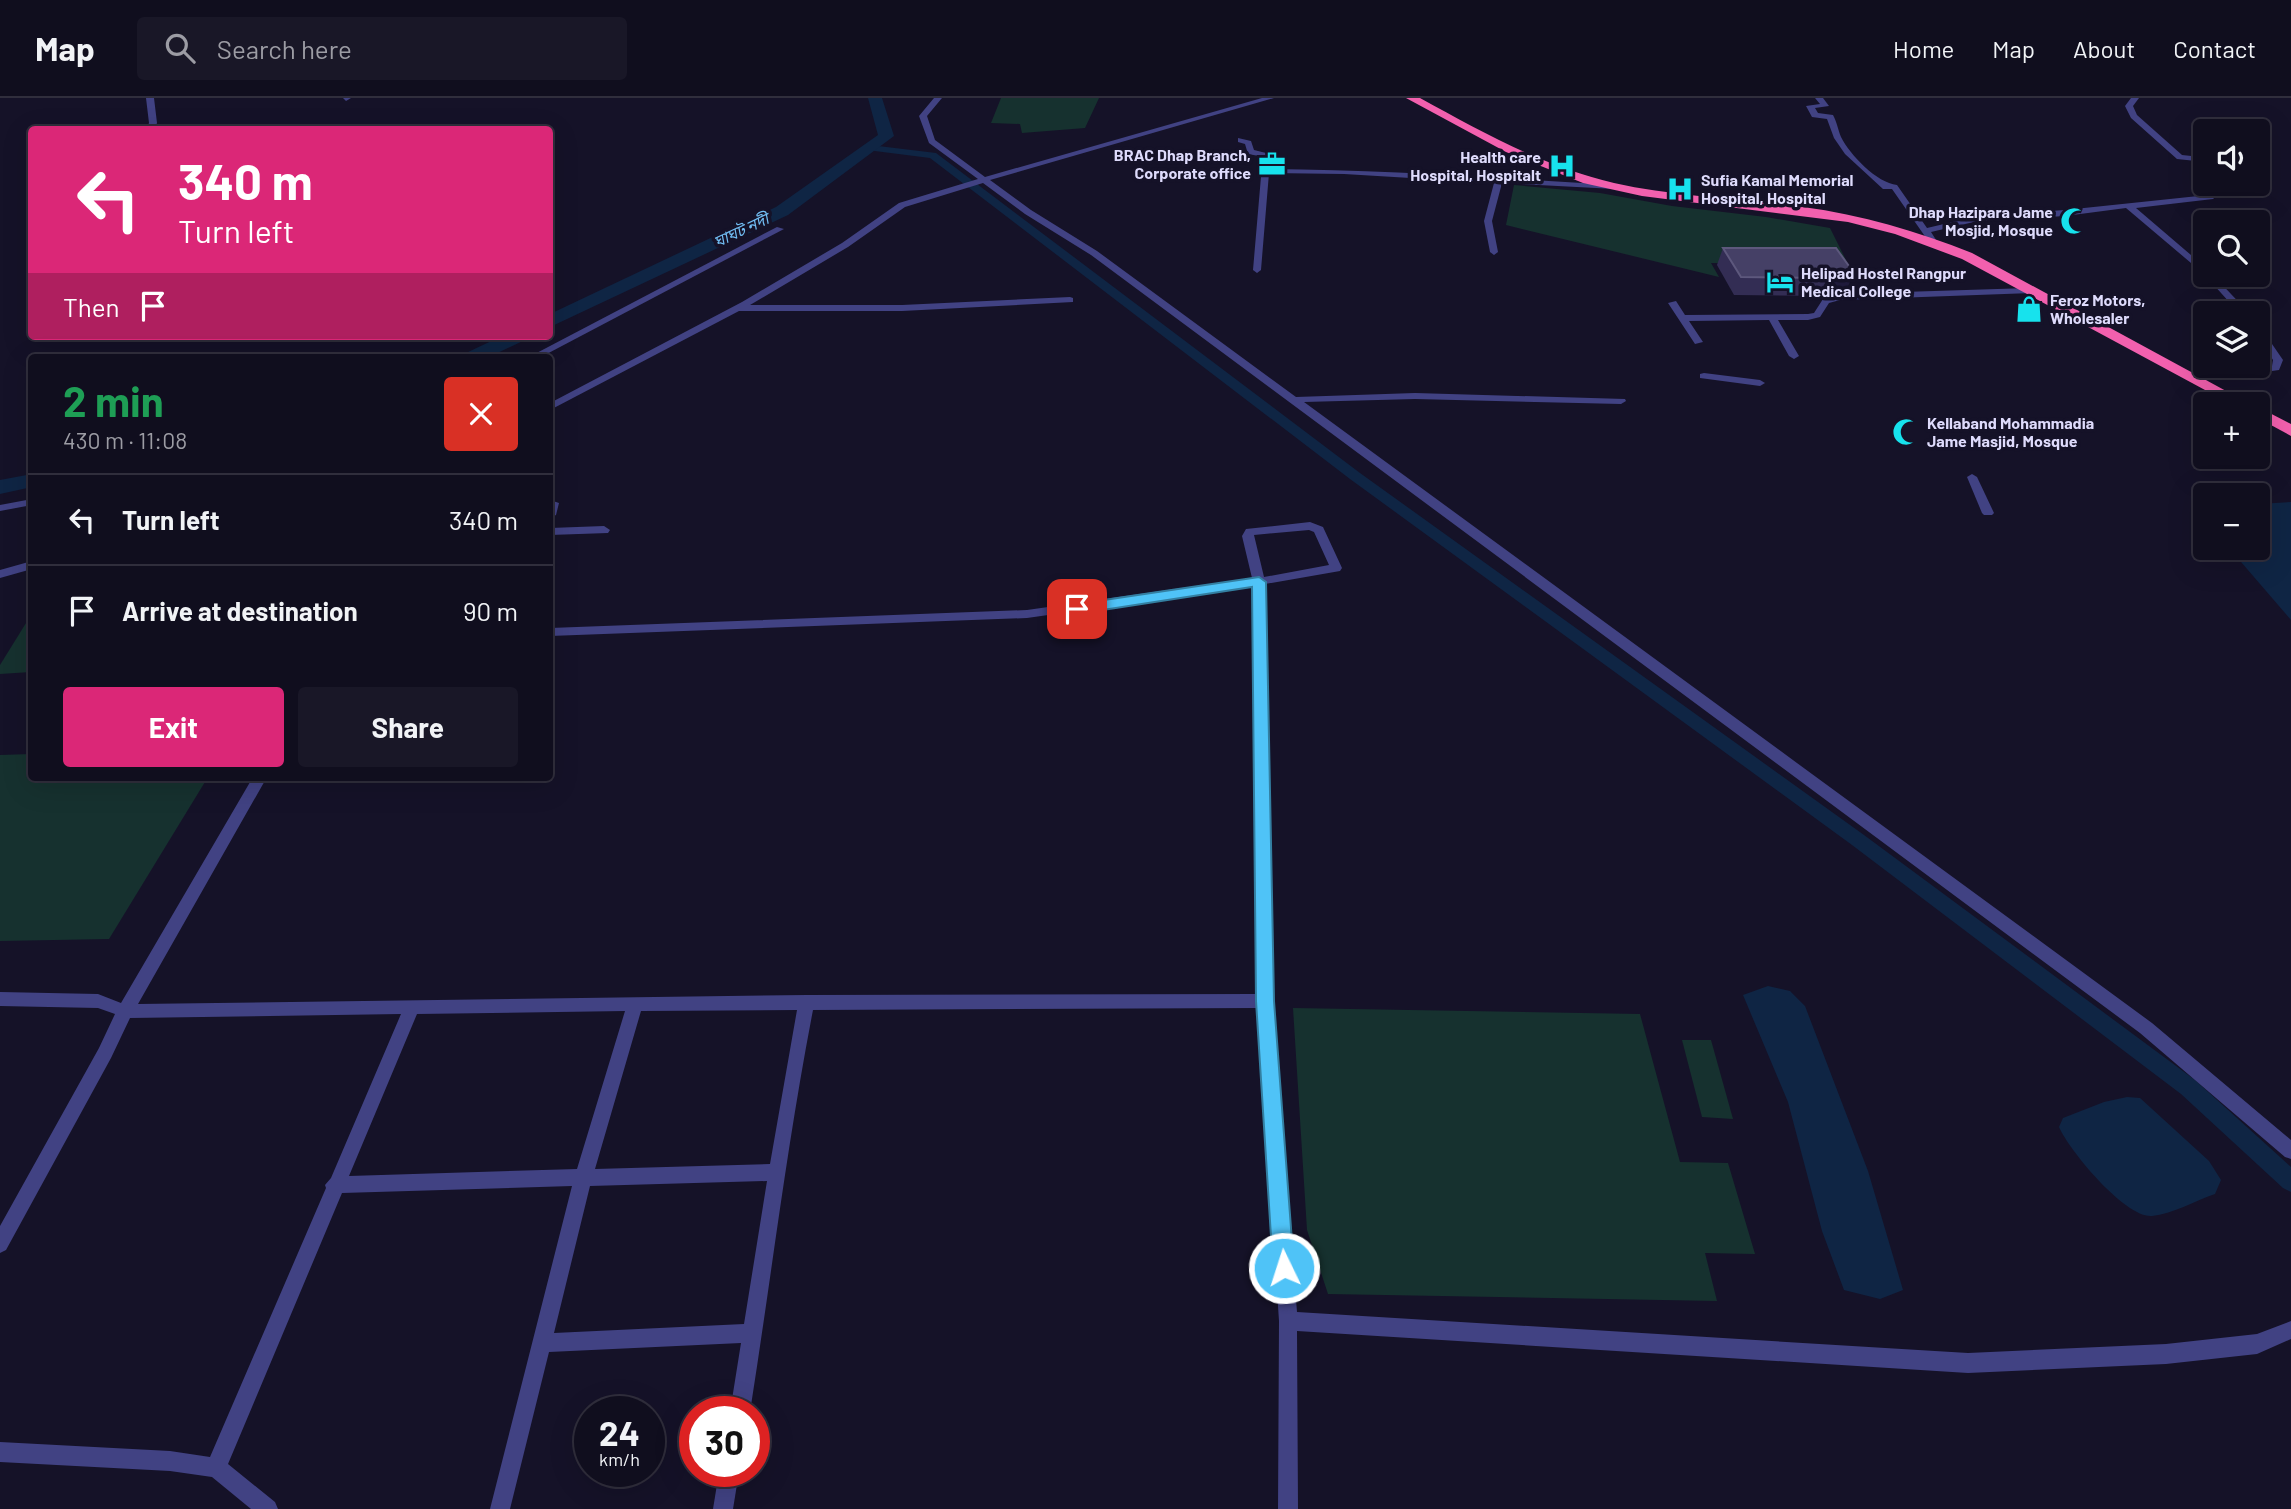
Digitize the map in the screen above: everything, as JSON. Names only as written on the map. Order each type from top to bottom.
[{"type":"highway","points":[[1412,98],[1490,142],[1539,165],[1615,187],[1728,204],[1829,215],[1930,237],[2220,392]]},
{"type":"highway","points":[[2270,419],[2291,430]]},
{"type":"street","points":[[150,98],[152,126]]},
{"type":"street","points":[[938,98],[923,116],[932,141],[1028,212],[1094,253],[2146,1028],[2291,1151]]},
{"type":"street","points":[[553,405],[737,308],[845,245],[902,205],[1270,98]]},
{"type":"street","points":[[1819,98],[1825,106],[1810,106],[1815,114],[1830,117],[1835,124],[1835,134],[1851,157],[1886,187],[1894,187],[1930,237],[1947,223],[2211,196]]},
{"type":"street","points":[[2135,98],[2129,106],[2134,116],[2180,157],[2193,158]]},
{"type":"street","points":[[1241,140],[1248,144],[1251,152],[1264,155],[1257,270]]},
{"type":"street","points":[[1264,171],[1615,187]]},
{"type":"street","points":[[1494,252],[1488,221],[1499,180]]},
{"type":"street","points":[[2130,205],[2131,209],[2193,262]]},
{"type":"street","points":[[540,354],[780,229]]},
{"type":"street","points":[[2219,287],[2233,301]]},
{"type":"street","points":[[1684,318],[1814,316],[1826,301],[1839,297],[2029,291]]},
{"type":"street","points":[[737,308],[902,308],[1070,300]]},
{"type":"street","points":[[1674,303],[1698,342]]},
{"type":"street","points":[[1772,317],[1794,356]]},
{"type":"street","points":[[2270,348],[2278,360],[2276,368],[2270,369]]},
{"type":"street","points":[[1704,376],[1760,383]]},
{"type":"street","points":[[2198,380],[2211,378]]},
{"type":"street","points":[[1291,400],[1416,394],[1621,401]]},
{"type":"street","points":[[1972,477],[1988,513]]},
{"type":"street","points":[[0,508],[28,503]]},
{"type":"street","points":[[553,632],[1027,614],[1103,606],[1259,582],[1336,568],[1319,530],[1310,526],[1250,532],[1248,536],[1259,582],[1265,1001],[1288,1321],[1288,1509]]},
{"type":"street","points":[[553,532],[604,530]]},
{"type":"street","points":[[0,574],[28,566]]},
{"type":"street","points":[[0,1244],[105,1053],[125,1011],[258,781]]},
{"type":"street","points":[[0,999],[98,1001],[125,1011],[807,1002],[1265,1001]]},
{"type":"street","points":[[743,1396],[777,1172],[807,1002]]},
{"type":"street","points":[[500,1509],[583,1179],[635,1004]]},
{"type":"street","points":[[216,1468],[334,1185],[412,1007]]},
{"type":"street","points":[[334,1185],[777,1172]]},
{"type":"street","points":[[1288,1321],[1968,1363],[2166,1354],[2257,1344],[2291,1330]]},
{"type":"street","points":[[540,1343],[754,1333]]},
{"type":"street","points":[[0,1452],[170,1461],[216,1468],[268,1509]]},
{"type":"street","points":[[723,1509],[727,1487]]},
{"type":"green space","points":[[1001,98],[1099,98],[1085,128],[1022,133],[1020,124],[991,123]]},
{"type":"green space","points":[[1514,185],[1600,193],[1830,228],[1848,264],[1711,263],[1719,277],[1506,225]]},
{"type":"green space","points":[[28,620],[28,672],[0,674],[0,665]]},
{"type":"green space","points":[[28,754],[28,781],[206,781],[109,939],[0,941],[0,755]]},
{"type":"green space","points":[[1293,1008],[1640,1014],[1680,1162],[1728,1163],[1755,1254],[1705,1253],[1717,1301],[1328,1294],[1307,1230]]},
{"type":"green space","points":[[1682,1040],[1711,1040],[1733,1119],[1702,1117]]},
{"type":"water","points":[[2291,502],[2291,620],[2239,560],[2270,560],[2270,503]]},
{"type":"water","points":[[1768,986],[1790,991],[1805,1006],[1868,1171],[1903,1290],[1880,1299],[1844,1290],[1822,1231],[1788,1102],[1743,995]]},
{"type":"water","points":[[2127,1097],[2140,1098],[2209,1161],[2221,1180],[2215,1194],[2152,1216],[2141,1214],[2127,1206],[2099,1181],[2074,1151],[2059,1127],[2063,1118],[2104,1102]]},
{"type":"building","points":[[1723,248],[1836,248],[1854,273],[1833,278],[1741,277]]},
{"type":"waterway","name":"ঘাঘট নদী","points":[[553,320],[782,211],[886,136],[875,98]]},
{"type":"waterway","points":[[870,148],[933,155],[1355,476],[1858,840],[2188,1087],[2291,1181]]},
{"type":"waterway","name":"ঘাঘট নদী","points":[[479,354],[509,340]]},
{"type":"waterway","name":"ঘাঘট নদী","points":[[0,487],[28,481]]},
{"type":"place","name":"BRAC Dhap Branch, Corporate office","points":[[1272,164]]},
{"type":"place","name":"Health care Hospital, Hospitalt","points":[[1562,166]]},
{"type":"place","name":"Sufia Kamal Memorial Hospital, Hospital","points":[[1680,189]]},
{"type":"place","name":"Dhap Hazipara Jame Mosjid, Mosque","points":[[2074,221]]},
{"type":"place","name":"Helipad Hostel Rangpur Medical College","points":[[1780,282]]},
{"type":"place","name":"Feroz Motors, Wholesaler","points":[[2029,309]]},
{"type":"place","name":"Kellaband Mohammadia Jame Masjid, Mosque","points":[[1906,432]]},
{"type":"route","points":[[1077,609],[1259,582],[1265,1001],[1284,1268]]}]
